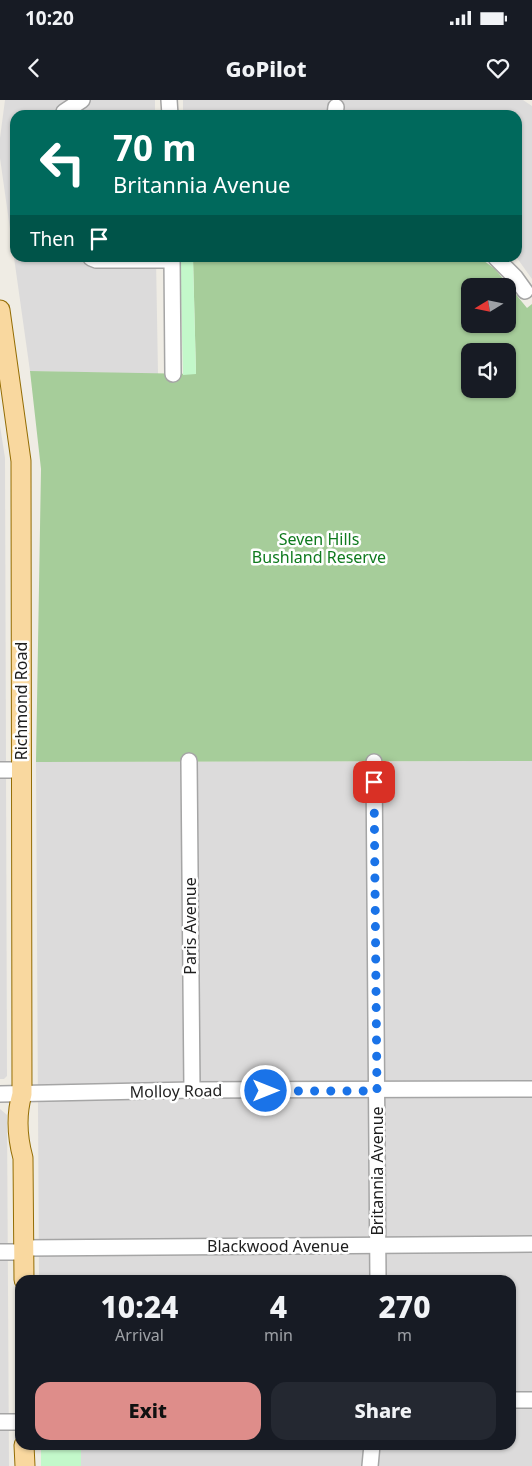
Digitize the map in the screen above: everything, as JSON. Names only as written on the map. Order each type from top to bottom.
[{"type":"main road","name":"Richmond Road","points":[[0,310],[5,379],[21,461],[22,1094],[27,1107],[28,1123],[23,1158],[24,1275]]},
{"type":"main road","points":[[24,1450],[25,1466]]},
{"type":"street","points":[[67,110],[82,100]]},
{"type":"street","points":[[172,262],[173,374]]},
{"type":"street","points":[[500,262],[515,277],[524,291]]},
{"type":"street","name":"Paris Avenue","points":[[189,761],[192,1090]]},
{"type":"street","name":"Britannia Avenue","points":[[374,762],[378,1275]]},
{"type":"street","points":[[0,770],[21,770]]},
{"type":"street","name":"Molloy Road","points":[[0,1094],[192,1090],[377,1091],[532,1089]]},
{"type":"street","name":"Blackwood Avenue","points":[[0,1252],[24,1250],[532,1244]]},
{"type":"street","points":[[516,1400],[532,1400]]},
{"type":"street","points":[[0,1422],[15,1422]]},
{"type":"street","points":[[370,1466],[372,1450]]},
{"type":"shaded area","points":[[5,100],[155,100],[155,110],[10,110],[10,229],[0,158],[0,138]]},
{"type":"shaded area","points":[[183,100],[523,100],[532,106],[532,279],[520,262],[522,262],[522,110],[183,110]]},
{"type":"shaded area","points":[[15,262],[156,262],[158,374],[30,371]]},
{"type":"shaded area","points":[[0,426],[5,458],[7,1076],[4,1079],[0,1079]]},
{"type":"shaded area","points":[[532,761],[532,1466],[81,1466],[81,1450],[516,1450],[516,1275],[39,1275],[36,762]]},
{"type":"shaded area","points":[[0,1109],[7,1115],[9,1466],[0,1466]]},
{"type":"green space","points":[[180,262],[193,262],[196,374],[183,375]]},
{"type":"green space","name":"Seven Hills Bushland Reserve","points":[[193,262],[485,262],[502,278],[461,278],[461,333],[516,333],[516,295],[527,308],[532,304],[532,761],[36,762],[41,469],[30,371],[196,374]]},
{"type":"green space","points":[[41,1450],[81,1450],[81,1466],[41,1466]]},
{"type":"route","points":[[266,1091],[377,1091],[374,782]]}]
